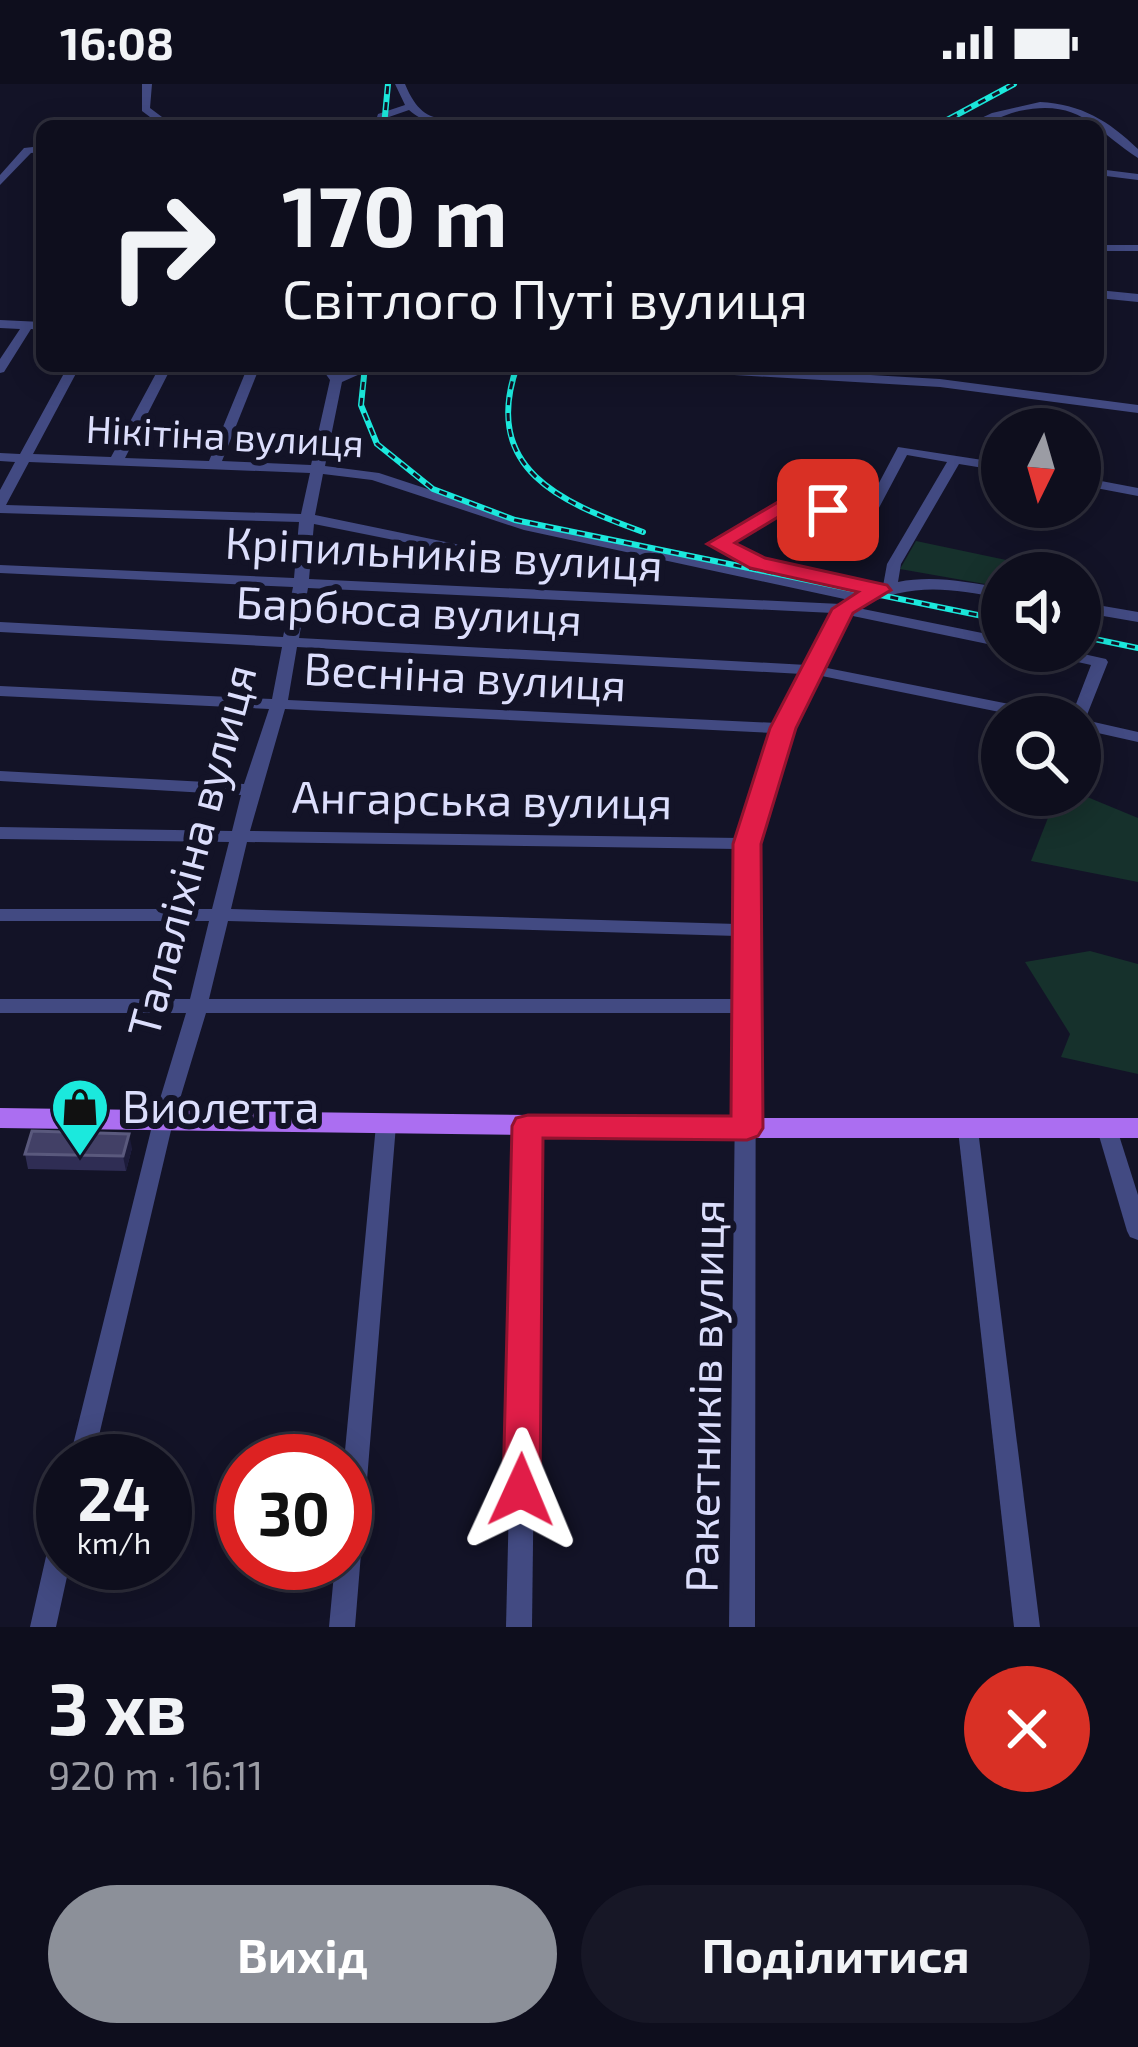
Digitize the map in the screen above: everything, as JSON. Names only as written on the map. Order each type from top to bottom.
[{"type":"main road","points":[[0,1118],[1138,1128]]},
{"type":"street","points":[[147,84],[145,109],[161,120]]},
{"type":"street","points":[[400,84],[409,107],[425,120]]},
{"type":"street","points":[[988,120],[1034,106],[1079,109],[1100,120]]},
{"type":"street","points":[[381,120],[409,107]]},
{"type":"street","points":[[1104,123],[1138,155]]},
{"type":"street","points":[[0,182],[28,150],[36,149]]},
{"type":"street","points":[[1104,173],[1138,177]]},
{"type":"street","points":[[1104,248],[1138,248]]},
{"type":"street","points":[[1104,295],[1138,298]]},
{"type":"street","points":[[0,324],[35,325]]},
{"type":"street","points":[[0,369],[35,325]]},
{"type":"street","points":[[71,372],[0,506],[307,518],[499,557]]},
{"type":"street","points":[[116,461],[163,372]]},
{"type":"street","points":[[214,465],[252,372]]},
{"type":"street","points":[[330,372],[336,380],[357,372]]},
{"type":"street","points":[[752,372],[940,383],[1138,409]]},
{"type":"street","name":"Талаліхіна вулиця","points":[[88,1434],[250,790],[279,704],[301,583],[307,518],[336,380]]},
{"type":"street","name":"Кріпильників вулиця","points":[[955,459],[903,450],[867,518],[790,501],[718,544],[758,563],[884,587],[934,581],[981,589]]},
{"type":"street","name":"Нікітіна вулиця","points":[[0,457],[318,469],[374,476],[524,526],[853,604]]},
{"type":"street","points":[[884,587],[955,459],[981,463]]},
{"type":"street","points":[[1101,485],[1138,492]]},
{"type":"street","name":"Кріпильників вулиця","points":[[0,568],[853,604],[884,587]]},
{"type":"street","points":[[853,604],[981,637]]},
{"type":"street","name":"Ракетників вулиця","points":[[742,1627],[747,844],[783,728],[853,604]]},
{"type":"street","points":[[1101,611],[1138,617]]},
{"type":"street","name":"Барбюса вулиця","points":[[0,627],[814,670],[981,703]]},
{"type":"street","name":"Весніна вулиця","points":[[0,691],[783,728]]},
{"type":"street","points":[[1101,726],[1138,737]]},
{"type":"street","points":[[0,776],[250,790]]},
{"type":"street","name":"Ангарська вулиця","points":[[0,833],[747,844]]},
{"type":"street","points":[[0,915],[219,915],[744,930]]},
{"type":"street","points":[[0,1006],[745,1006]]},
{"type":"street","points":[[342,1627],[386,1124]]},
{"type":"street","points":[[519,1627],[528,1126]]},
{"type":"street","points":[[1106,1129],[1138,1231]]},
{"type":"street","points":[[968,1130],[1027,1627]]},
{"type":"street","points":[[43,1627],[51,1590]]},
{"type":"green space","points":[[916,541],[981,555],[981,583],[900,569]]},
{"type":"green space","points":[[1101,803],[1138,818],[1138,882],[1031,861],[1049,816],[1101,816]]},
{"type":"green space","points":[[1090,951],[1138,964],[1138,1074],[1061,1057],[1070,1034],[1025,962]]},
{"type":"building","points":[[32,1131],[129,1134],[123,1156],[25,1154]]},
{"type":"railway","points":[[385,120],[388,84]]},
{"type":"railway","points":[[947,120],[1014,84]]},
{"type":"railway","points":[[364,372],[361,405],[377,444],[433,489],[515,520],[981,616]]},
{"type":"railway","points":[[516,372],[509,401],[510,431],[519,456],[557,493],[643,532]]},
{"type":"railway","points":[[1101,640],[1138,648]]},
{"type":"place","name":"Виолетта","points":[[80,1158]]},
{"type":"route","points":[[521,1490],[528,1126],[747,1128],[747,844],[783,728],[843,609],[879,590],[758,563],[718,544],[790,501],[828,510]]}]
